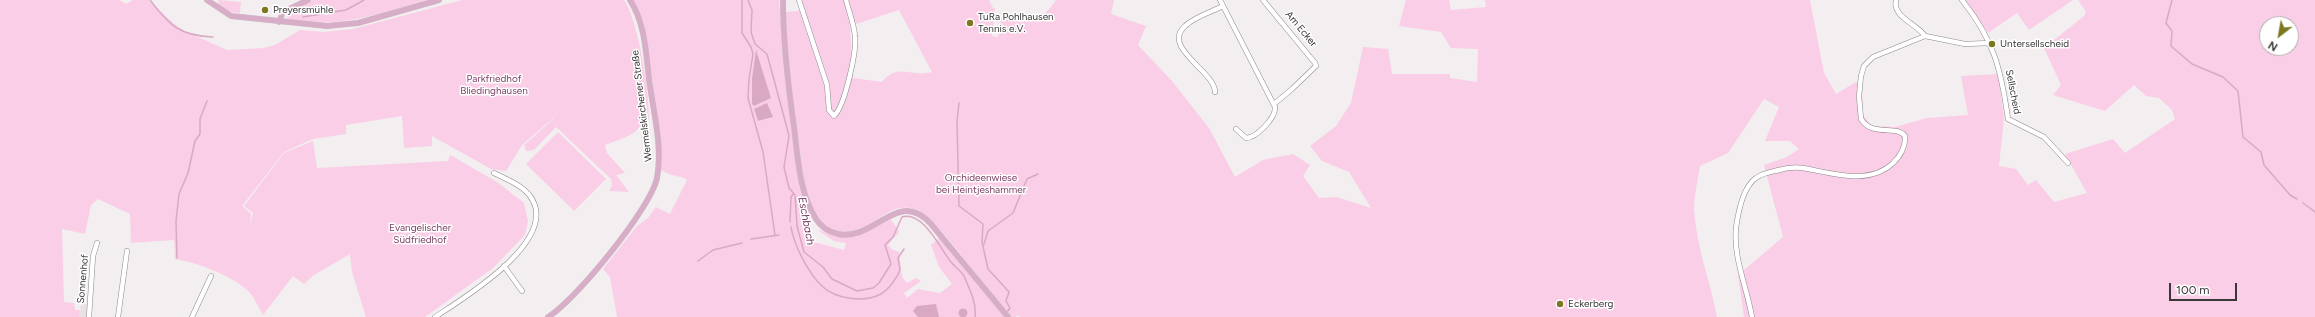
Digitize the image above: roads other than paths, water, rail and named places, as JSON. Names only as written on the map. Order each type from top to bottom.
[{"type":"main road","points":[[206,0],[231,16],[320,26],[349,24],[439,0]]},
{"type":"main road","points":[[279,22],[283,12],[308,0]]},
{"type":"main road","name":"Wermelskirchener Straße","points":[[548,317],[576,292],[634,221],[648,200],[657,178],[658,154],[644,42],[638,17],[630,0]]},
{"type":"main road","points":[[783,0],[785,57],[799,169],[805,193],[818,221],[830,231],[847,235],[863,231],[900,211],[909,210],[920,213],[932,224],[1008,317]]},
{"type":"street","points":[[799,0],[827,85],[829,110],[834,116],[843,96],[853,60],[856,37],[846,0]]},
{"type":"street","points":[[1220,0],[1274,104],[1275,111],[1272,118],[1253,136],[1246,138],[1236,129]]},
{"type":"street","name":"Am Ecker","points":[[1263,0],[1316,66],[1305,78],[1274,104]]},
{"type":"street","points":[[1896,0],[1895,5],[1899,14],[1910,21],[1925,36],[1965,44],[1990,43]]},
{"type":"street","name":"Sellscheid","points":[[1962,0],[1990,43],[2001,72],[2008,119],[2044,137],[2068,163]]},
{"type":"street","points":[[1215,92],[1212,81],[1181,48],[1180,37],[1184,27],[1223,6]]},
{"type":"street","points":[[1752,317],[1736,235],[1739,214],[1751,182],[1757,177],[1770,172],[1800,167],[1840,176],[1873,173],[1889,167],[1896,161],[1903,149],[1905,139],[1901,133],[1872,129],[1864,123],[1860,113],[1859,96],[1862,72],[1869,60],[1925,36]]},
{"type":"street","points":[[435,317],[504,266],[530,239],[536,223],[536,209],[526,192],[494,173]]},
{"type":"street","name":"Sonnenhof","points":[[89,317],[94,256],[97,243]]},
{"type":"street","points":[[118,317],[127,250]]},
{"type":"street","points":[[504,266],[522,291]]},
{"type":"street","points":[[192,317],[211,276]]},
{"type":"waterway","name":"Eschbach","points":[[150,0],[163,16],[176,28],[192,34],[213,37]]},
{"type":"waterway","name":"Eschbach","points":[[303,17],[346,10],[364,0]]},
{"type":"waterway","points":[[742,0],[742,33],[751,47],[753,54],[748,98],[763,152],[775,235]]},
{"type":"waterway","name":"Eschbach","points":[[748,0],[752,10],[751,32],[755,44],[767,54],[789,136],[784,167],[789,188],[795,195],[797,226],[804,252],[823,267],[832,279],[857,291],[873,288],[879,283],[891,264],[885,245],[893,237],[902,217],[910,216],[917,219],[931,232],[951,262],[964,276],[974,301],[975,317]]},
{"type":"waterway","points":[[2172,0],[2166,23],[2172,31],[2171,46],[2192,64],[2223,77],[2238,91],[2243,137],[2261,152],[2264,165],[2290,195],[2297,199]]},
{"type":"waterway","points":[[177,258],[176,221],[179,194],[188,173],[195,141],[200,134],[200,119],[207,101]]},
{"type":"waterway","points":[[959,103],[957,121],[959,206],[983,224],[982,242],[988,269],[1009,292],[1006,301],[1010,308],[1007,312]]},
{"type":"waterway","points":[[984,244],[988,231],[1013,213],[1027,179],[1038,174]]},
{"type":"waterway","points":[[790,222],[791,197],[793,194]]},
{"type":"waterway","points":[[2303,203],[2315,212]]},
{"type":"waterway","points":[[791,227],[795,242],[802,258],[812,274],[822,286],[834,294],[842,297],[858,299],[874,297],[881,294],[887,289],[900,270],[898,258],[904,249]]},
{"type":"waterway","points":[[751,239],[779,235]]},
{"type":"waterway","points":[[698,261],[713,250],[742,243]]},
{"type":"place","name":"Preyersmühle","points":[[265,10]]},
{"type":"place","name":"TuRa Pohlhausen Tennis e.V.","points":[[970,23]]},
{"type":"place","name":"Untersellscheid","points":[[1992,44]]},
{"type":"place","name":"Eckerberg","points":[[1560,304]]},
{"type":"park label","name":"Parkfriedhof Bliedinghausen","points":[[494,84]]},
{"type":"park label","name":"Orchideenwiese bei Heintjeshammer","points":[[981,184]]},
{"type":"park label","name":"Evangelischer Südfriedhof","points":[[420,234]]}]
